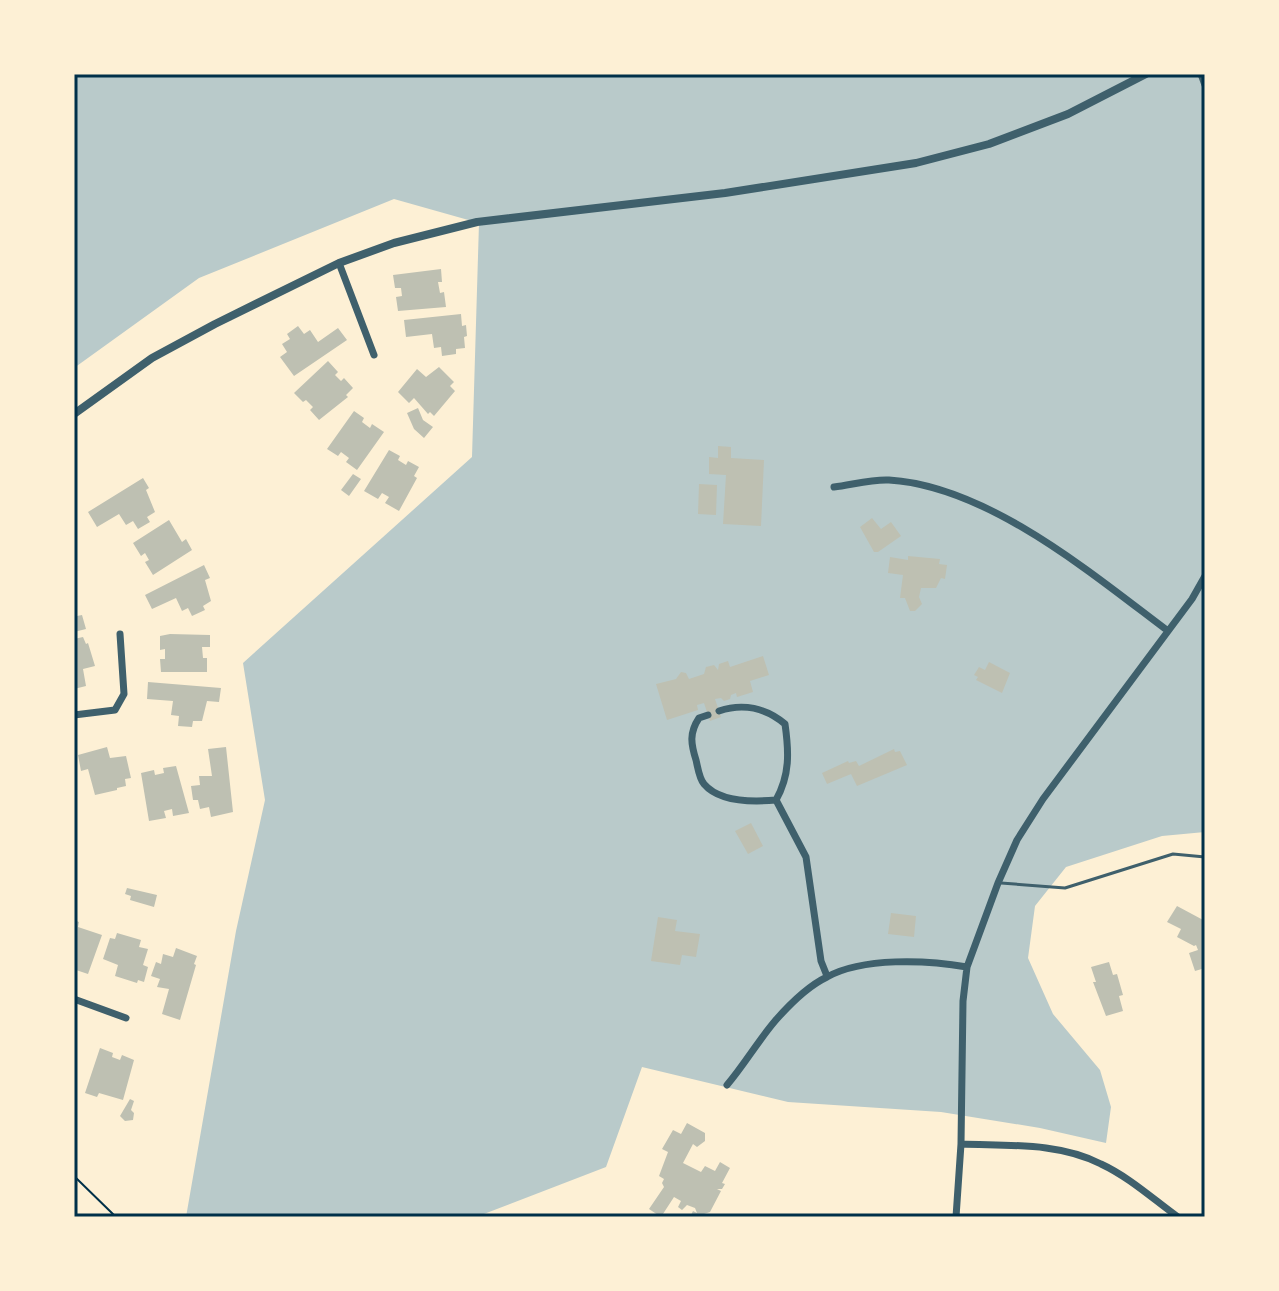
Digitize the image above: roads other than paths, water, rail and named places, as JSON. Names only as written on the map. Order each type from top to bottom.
[{"type":"street","points":[[74,414],[152,358],[215,324],[339,263],[394,243],[477,222],[725,193],[916,163],[989,144],[1068,114],[1146,74]]},
{"type":"street","points":[[1201,74],[1205,85]]},
{"type":"street","points":[[339,263],[374,355]]},
{"type":"street","points":[[834,487],[888,479],[931,488],[986,507],[1038,536],[1168,631]]},
{"type":"street","points":[[956,1217],[967,967],[998,883],[1017,840],[1043,799],[1205,576]]},
{"type":"street","points":[[74,715],[115,710],[124,694],[120,634]]},
{"type":"street","points":[[719,711],[731,707],[752,707],[774,715],[785,724],[789,754],[786,776],[776,800]]},
{"type":"street","points":[[708,715],[699,718],[691,735],[702,782],[710,790],[729,798],[753,802],[776,800]]},
{"type":"street","points":[[776,800],[806,857],[821,961],[827,976]]},
{"type":"street","points":[[727,1085],[775,1021],[827,976],[902,961],[939,962],[967,967]]},
{"type":"street","points":[[74,999],[126,1018]]},
{"type":"street","points":[[961,1144],[1045,1148],[1074,1153],[1122,1176],[1178,1217]]},
{"type":"lane","points":[[998,883],[1065,888],[1173,854],[1205,857]]}]
